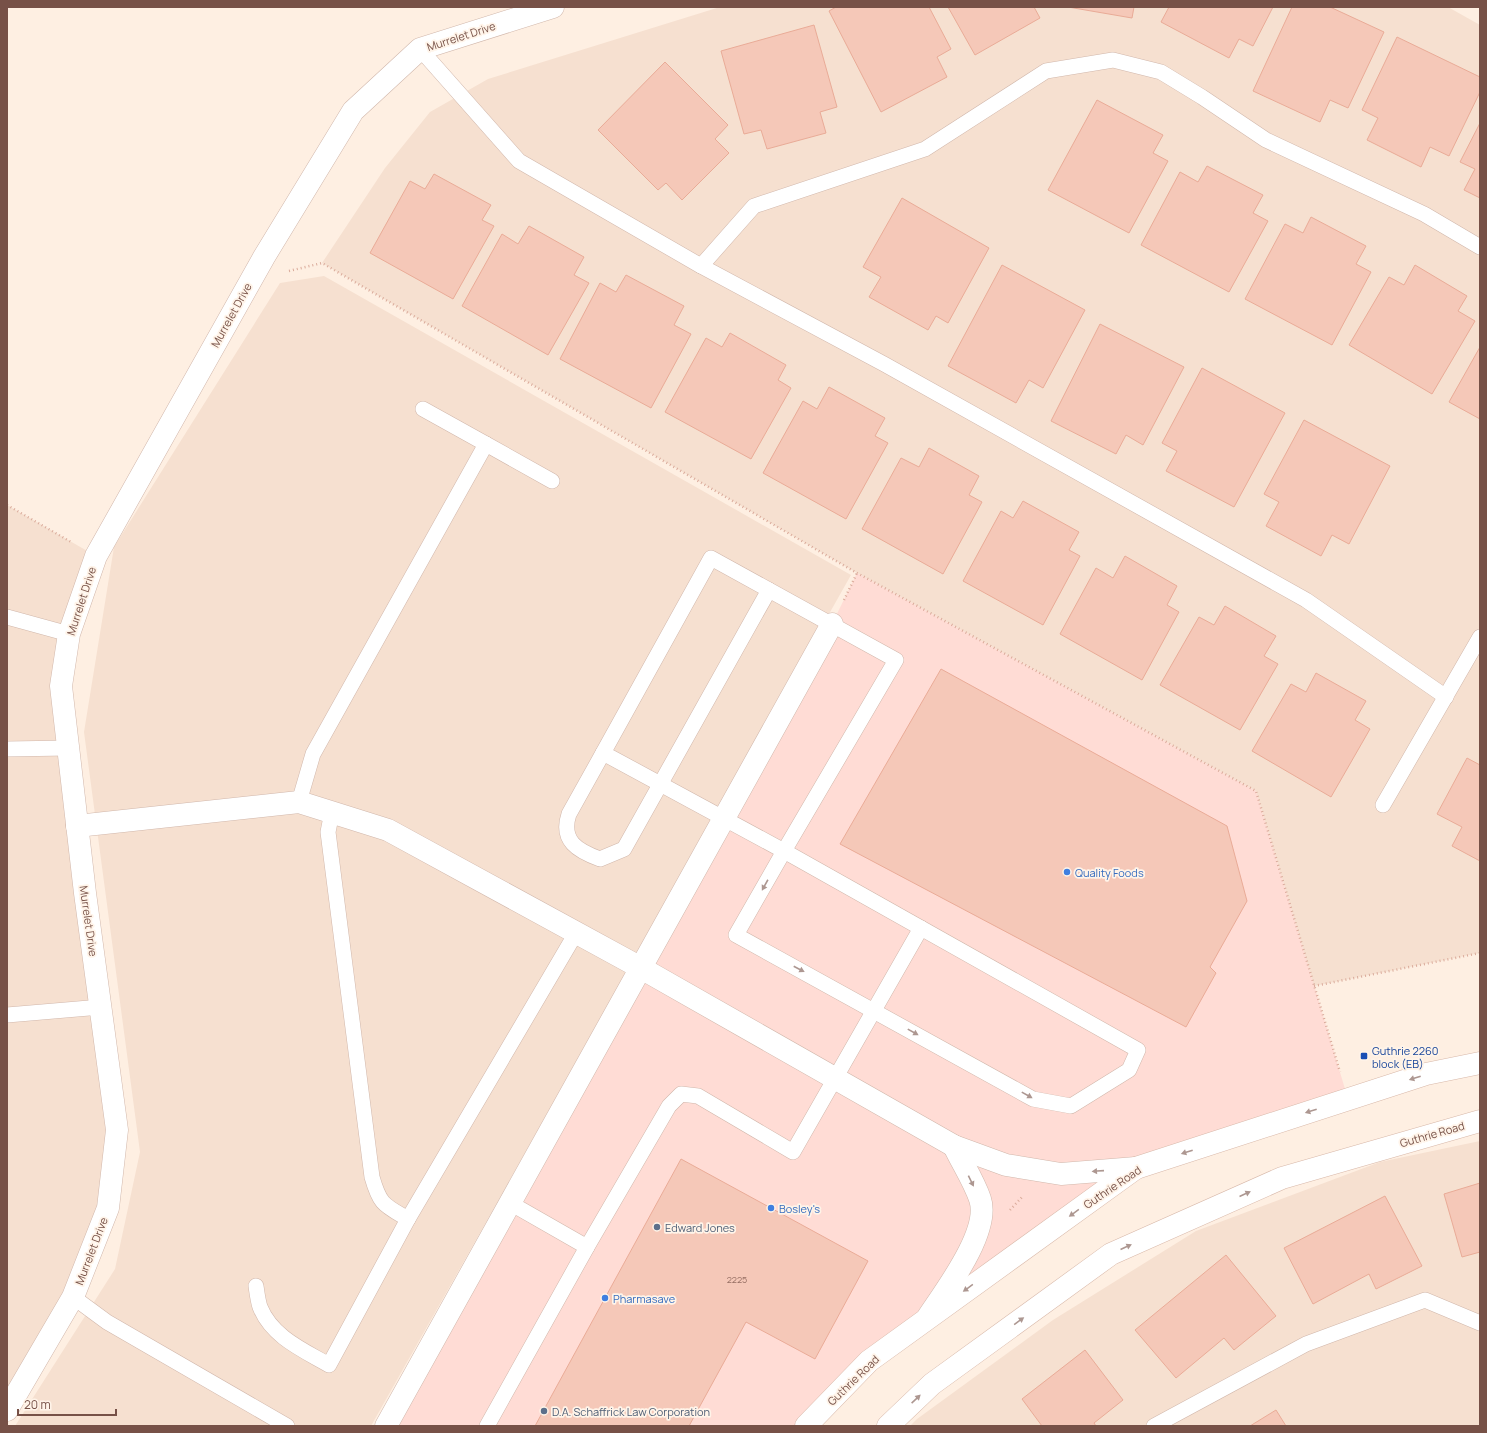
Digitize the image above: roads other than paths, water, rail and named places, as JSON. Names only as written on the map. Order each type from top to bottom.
[{"type":"street","name":"Murrelet Drive","points":[[7,1410],[73,1297],[108,1208],[117,1130],[77,826],[61,686],[69,634],[96,556],[264,257],[353,111],[420,49],[553,7]]},
{"type":"street","points":[[386,1426],[832,624]]},
{"type":"street","points":[[77,826],[299,802],[388,830],[640,968],[954,1146],[1006,1165],[1061,1174],[1136,1168]]},
{"type":"street","name":"Guthrie Road","points":[[806,1426],[869,1362],[928,1317],[1136,1168],[1426,1074],[1480,1063]]},
{"type":"street","name":"Guthrie Road","points":[[888,1426],[932,1384],[1111,1254],[1282,1178],[1480,1121]]},
{"type":"street","points":[[928,1317],[972,1247],[980,1221],[981,1200],[954,1146]]},
{"type":"lane","points":[[420,49],[519,162],[702,266],[884,364],[1306,600],[1446,697]]},
{"type":"lane","points":[[702,266],[754,206],[925,149],[1046,71],[1113,60],[1161,72],[1202,97],[1266,140],[1424,214],[1480,247]]},
{"type":"lane","points":[[423,409],[552,481]]},
{"type":"lane","points":[[299,802],[313,754],[486,444]]},
{"type":"lane","points":[[603,753],[660,784],[724,820],[784,850],[1138,1050],[1129,1070],[1070,1106],[1033,1099],[736,935],[784,850],[896,660],[711,558],[569,814],[566,824],[571,843],[582,853],[600,859],[614,855],[624,849],[660,784],[769,590]]},
{"type":"lane","points":[[7,617],[69,634]]},
{"type":"lane","points":[[1383,805],[1480,637]]},
{"type":"lane","points":[[7,749],[68,748]]},
{"type":"lane","points":[[332,812],[328,832],[372,1177],[377,1197],[388,1208],[408,1219]]},
{"type":"lane","points":[[487,1426],[586,1247],[669,1106],[681,1094],[698,1096],[793,1152],[921,928]]},
{"type":"lane","points":[[256,1286],[260,1307],[271,1325],[282,1338],[329,1365],[408,1219],[576,933]]},
{"type":"lane","points":[[7,1015],[102,1007]]},
{"type":"lane","points":[[510,1203],[586,1247]]},
{"type":"lane","points":[[73,1297],[107,1322],[287,1426]]},
{"type":"lane","points":[[1154,1426],[1306,1344],[1425,1300],[1480,1323]]},
{"type":"place","name":"Quality Foods","points":[[1067,872]]},
{"type":"place","name":"Guthrie 2260 block (EB)","points":[[1364,1056]]},
{"type":"place","name":"Bosley's","points":[[771,1208]]},
{"type":"place","name":"Edward Jones","points":[[657,1227]]},
{"type":"place","name":"Pharmasave","points":[[605,1298]]},
{"type":"place","name":"D.A. Schaffrick Law Corporation","points":[[544,1411]]}]
